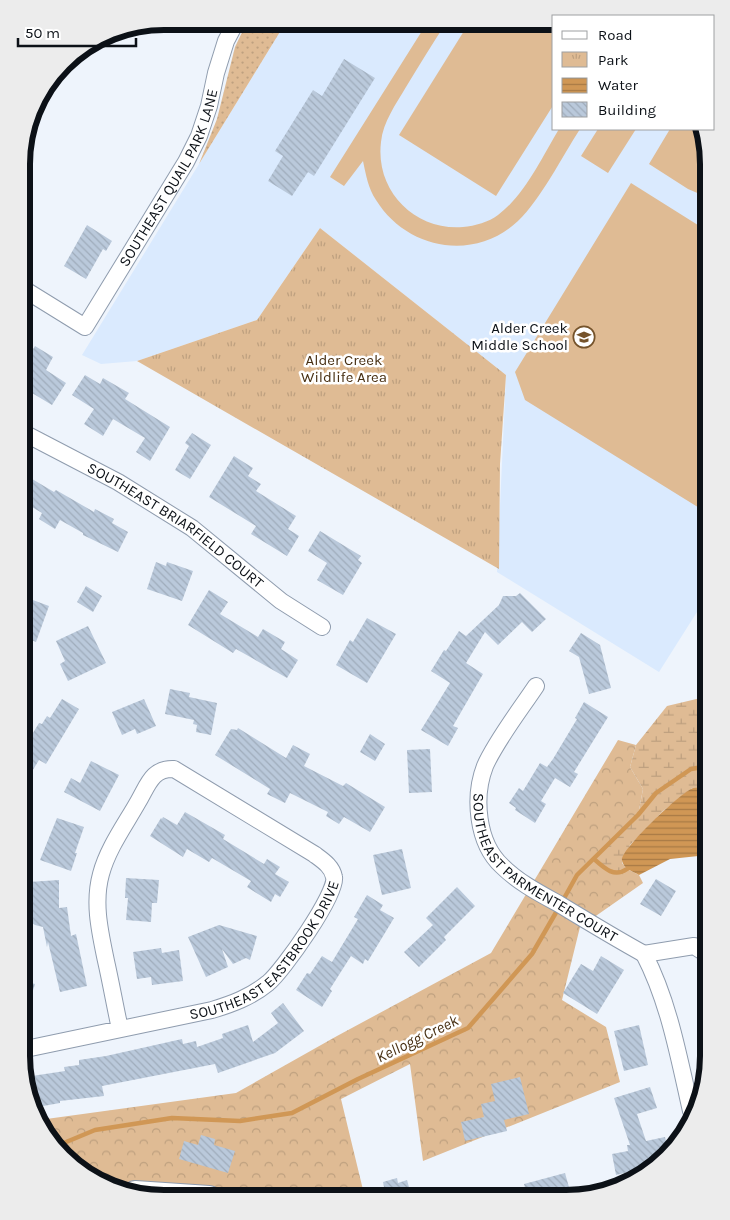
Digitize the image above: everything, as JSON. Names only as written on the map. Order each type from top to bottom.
[{"type":"street","name":"SOUTHEAST QUAIL PARK LANE","points":[[30,293],[85,327],[186,162],[199,136],[209,106],[216,73],[226,41],[232,30]]},
{"type":"street","name":"SOUTHEAST BRIARFIELD COURT","points":[[30,436],[118,482],[192,528],[281,601],[322,627]]},
{"type":"street","name":"SOUTHEAST PARMENTER COURT","points":[[536,686],[486,765],[479,795],[479,814],[485,839],[501,865],[522,882],[644,954]]},
{"type":"street","name":"SOUTHEAST EASTBROOK DRIVE","points":[[30,1048],[212,1010],[234,1003],[252,994],[268,983],[287,962],[331,894],[334,878],[328,864],[174,770],[164,769],[157,773],[147,786],[106,858],[97,893],[99,926],[120,1029]]},
{"type":"street","points":[[690,1106],[673,1035],[656,977],[644,954],[694,946],[700,950]]},
{"type":"shaded area","name":"Alder Creek Middle School","points":[[281,30],[552,30],[552,130],[695,130],[700,164],[700,607],[659,672],[497,572],[506,375],[320,228],[257,320],[137,361],[101,364],[82,355]]},
{"type":"green space","points":[[243,30],[281,30],[199,164],[217,119],[235,47]]},
{"type":"green space","points":[[423,30],[442,30],[391,113],[384,127],[381,142],[381,160],[385,177],[392,191],[414,215],[445,227],[463,227],[490,220],[508,207],[517,197],[558,130],[579,130],[543,190],[518,221],[501,234],[482,242],[462,246],[443,245],[423,239],[405,230],[389,217],[373,195],[363,161],[344,186],[330,177]]},
{"type":"green space","points":[[465,30],[552,30],[552,107],[496,196],[399,135]]},
{"type":"green space","points":[[597,130],[635,130],[608,173],[581,156]]},
{"type":"green space","points":[[669,130],[695,130],[699,147],[700,194],[688,189],[649,164]]},
{"type":"green space","points":[[631,183],[700,226],[700,508],[525,400],[515,372]]},
{"type":"green space","name":"Alder Creek Wildlife Area","points":[[320,228],[506,375],[500,464],[499,569],[137,361],[257,320]]},
{"type":"green space","points":[[700,698],[700,788],[692,788],[663,811],[630,845],[622,863],[627,869],[622,872],[609,871],[594,859],[638,815],[643,789],[630,767],[636,745],[667,706]]},
{"type":"green space","points":[[618,740],[636,745],[630,767],[643,789],[638,815],[594,859],[622,873],[627,869],[639,875],[643,883],[580,927],[562,1000],[606,1027],[620,1082],[423,1161],[410,1064],[341,1099],[363,1190],[164,1190],[129,1185],[113,1180],[82,1162],[58,1138],[46,1119],[236,1093],[491,953]]},
{"type":"water","points":[[693,788],[700,788],[700,856],[670,859],[639,875],[626,868],[622,860],[624,854],[641,833],[677,799]]},
{"type":"building","points":[[344,59],[375,78],[314,176],[308,172],[292,196],[268,181],[283,156],[275,151],[313,90],[322,96]]},
{"type":"building","points":[[87,225],[112,241],[106,251],[103,249],[86,279],[64,266]]},
{"type":"building","points":[[35,346],[53,357],[46,370],[66,383],[52,405],[30,392],[30,354]]},
{"type":"building","points":[[85,375],[100,384],[103,378],[129,393],[125,399],[170,427],[150,461],[136,452],[145,438],[113,419],[103,436],[84,424],[94,409],[72,395]]},
{"type":"building","points":[[192,433],[211,445],[190,479],[175,470],[189,446],[185,443]]},
{"type":"building","points":[[234,456],[253,468],[248,476],[261,484],[256,491],[296,516],[288,529],[299,536],[287,556],[251,534],[256,526],[209,497]]},
{"type":"building","points":[[30,478],[94,512],[95,509],[114,519],[112,523],[128,532],[118,552],[83,535],[83,533],[60,520],[55,529],[39,519],[42,513],[30,506]]},
{"type":"building","points":[[320,531],[361,556],[358,560],[362,563],[343,595],[317,580],[327,563],[308,551]]},
{"type":"building","points":[[156,562],[166,566],[167,562],[193,571],[182,601],[147,589]]},
{"type":"building","points":[[86,586],[102,596],[93,612],[77,602]]},
{"type":"building","points":[[209,590],[228,602],[220,614],[258,637],[263,629],[285,642],[281,649],[298,660],[287,678],[236,649],[233,653],[188,625]]},
{"type":"building","points":[[520,593],[546,619],[532,632],[522,622],[498,645],[485,632],[466,663],[483,674],[453,726],[458,728],[448,746],[421,730],[450,683],[431,671],[459,631],[466,636],[499,605],[503,596],[516,596]]},
{"type":"building","points":[[30,599],[49,606],[36,642],[30,639]]},
{"type":"building","points":[[367,618],[396,634],[367,683],[336,665],[350,640],[353,642]]},
{"type":"building","points":[[88,626],[106,663],[68,681],[60,664],[65,661],[56,641]]},
{"type":"building","points":[[581,633],[600,645],[611,688],[589,694],[579,657],[569,651]]},
{"type":"building","points":[[170,689],[190,693],[189,697],[217,703],[211,735],[196,732],[197,725],[193,724],[194,720],[165,714]]},
{"type":"building","points":[[62,699],[79,709],[46,764],[39,760],[30,775],[30,738],[39,723],[42,724],[47,716],[50,718]]},
{"type":"building","points":[[144,699],[156,726],[137,734],[135,729],[122,735],[112,712]]},
{"type":"building","points":[[584,702],[608,717],[574,772],[578,774],[570,787],[555,778],[541,801],[546,804],[535,823],[515,810],[516,808],[509,803],[519,788],[523,791],[540,763],[547,767],[553,759],[577,719],[575,718]]},
{"type":"building","points":[[238,728],[286,758],[293,745],[310,754],[304,766],[343,786],[346,783],[385,807],[370,832],[344,817],[339,824],[326,816],[328,812],[290,793],[285,803],[267,794],[270,789],[215,755],[231,729],[237,730]]},
{"type":"building","points":[[370,734],[385,744],[375,761],[360,752]]},
{"type":"building","points":[[430,749],[432,792],[409,793],[407,750]]},
{"type":"building","points":[[91,761],[119,775],[100,811],[64,792],[71,778],[80,783]]},
{"type":"building","points":[[185,812],[225,835],[223,839],[264,864],[267,859],[280,867],[275,874],[289,882],[280,897],[275,894],[271,902],[247,887],[251,881],[212,858],[209,862],[187,849],[183,857],[150,836],[161,818],[163,817],[177,825]]},
{"type":"building","points":[[57,818],[84,827],[71,871],[40,860]]},
{"type":"building","points":[[402,849],[411,888],[382,895],[373,855]]},
{"type":"building","points":[[126,878],[159,880],[157,903],[152,903],[151,922],[126,920],[128,898],[125,898]]},
{"type":"building","points":[[656,879],[676,891],[661,916],[640,904]]},
{"type":"building","points":[[59,880],[59,908],[67,907],[71,936],[76,934],[87,986],[60,992],[43,927],[30,922],[30,882]]},
{"type":"building","points":[[457,887],[475,906],[444,937],[446,940],[419,967],[404,952],[433,925],[426,918]]},
{"type":"building","points":[[367,895],[383,905],[380,910],[394,918],[368,961],[365,959],[363,964],[351,956],[330,989],[332,991],[322,1007],[296,990],[307,973],[310,974],[322,956],[332,962],[358,919],[354,917]]},
{"type":"building","points":[[219,925],[257,936],[250,960],[246,958],[233,964],[222,949],[228,967],[206,977],[188,937]]},
{"type":"building","points":[[161,948],[162,953],[179,950],[183,981],[152,985],[151,977],[137,979],[133,952]]},
{"type":"building","points":[[601,956],[624,970],[597,1014],[563,993],[581,964],[593,971]]},
{"type":"building","points":[[30,983],[35,984],[30,1000]]},
{"type":"building","points":[[283,1003],[304,1031],[275,1053],[218,1073],[215,1064],[102,1086],[104,1096],[60,1101],[60,1103],[40,1107],[32,1076],[65,1071],[64,1067],[79,1065],[79,1060],[182,1039],[183,1044],[196,1041],[197,1047],[223,1038],[222,1034],[248,1025],[253,1042],[278,1023],[271,1013]]},
{"type":"building","points":[[639,1025],[648,1065],[624,1071],[614,1031]]},
{"type":"building","points":[[520,1077],[529,1114],[504,1120],[507,1131],[465,1141],[461,1122],[484,1117],[481,1104],[495,1101],[491,1084]]},
{"type":"building","points":[[650,1087],[657,1108],[637,1114],[646,1141],[665,1137],[667,1144],[654,1157],[633,1172],[616,1175],[612,1154],[628,1151],[627,1145],[630,1145],[614,1098]]},
{"type":"building","points":[[201,1135],[215,1139],[214,1145],[235,1151],[228,1173],[179,1159],[184,1141],[198,1145]]},
{"type":"building","points":[[565,1173],[570,1190],[526,1190],[524,1184]]},
{"type":"building","points":[[397,1178],[398,1183],[407,1180],[410,1190],[374,1190],[384,1187],[383,1182]]},
{"type":"waterway","name":"Kellogg Creek","points":[[562,902],[577,875],[638,815],[656,793],[691,769],[700,768]]},
{"type":"waterway","points":[[594,859],[609,871],[622,872],[627,869]]},
{"type":"waterway","name":"Kellogg Creek","points":[[63,1143],[95,1130],[172,1118],[240,1121],[292,1113],[358,1079],[468,1028],[532,954],[558,909]]},
{"type":"place","name":"Alder Creek Middle School","points":[[584,337]]}]
